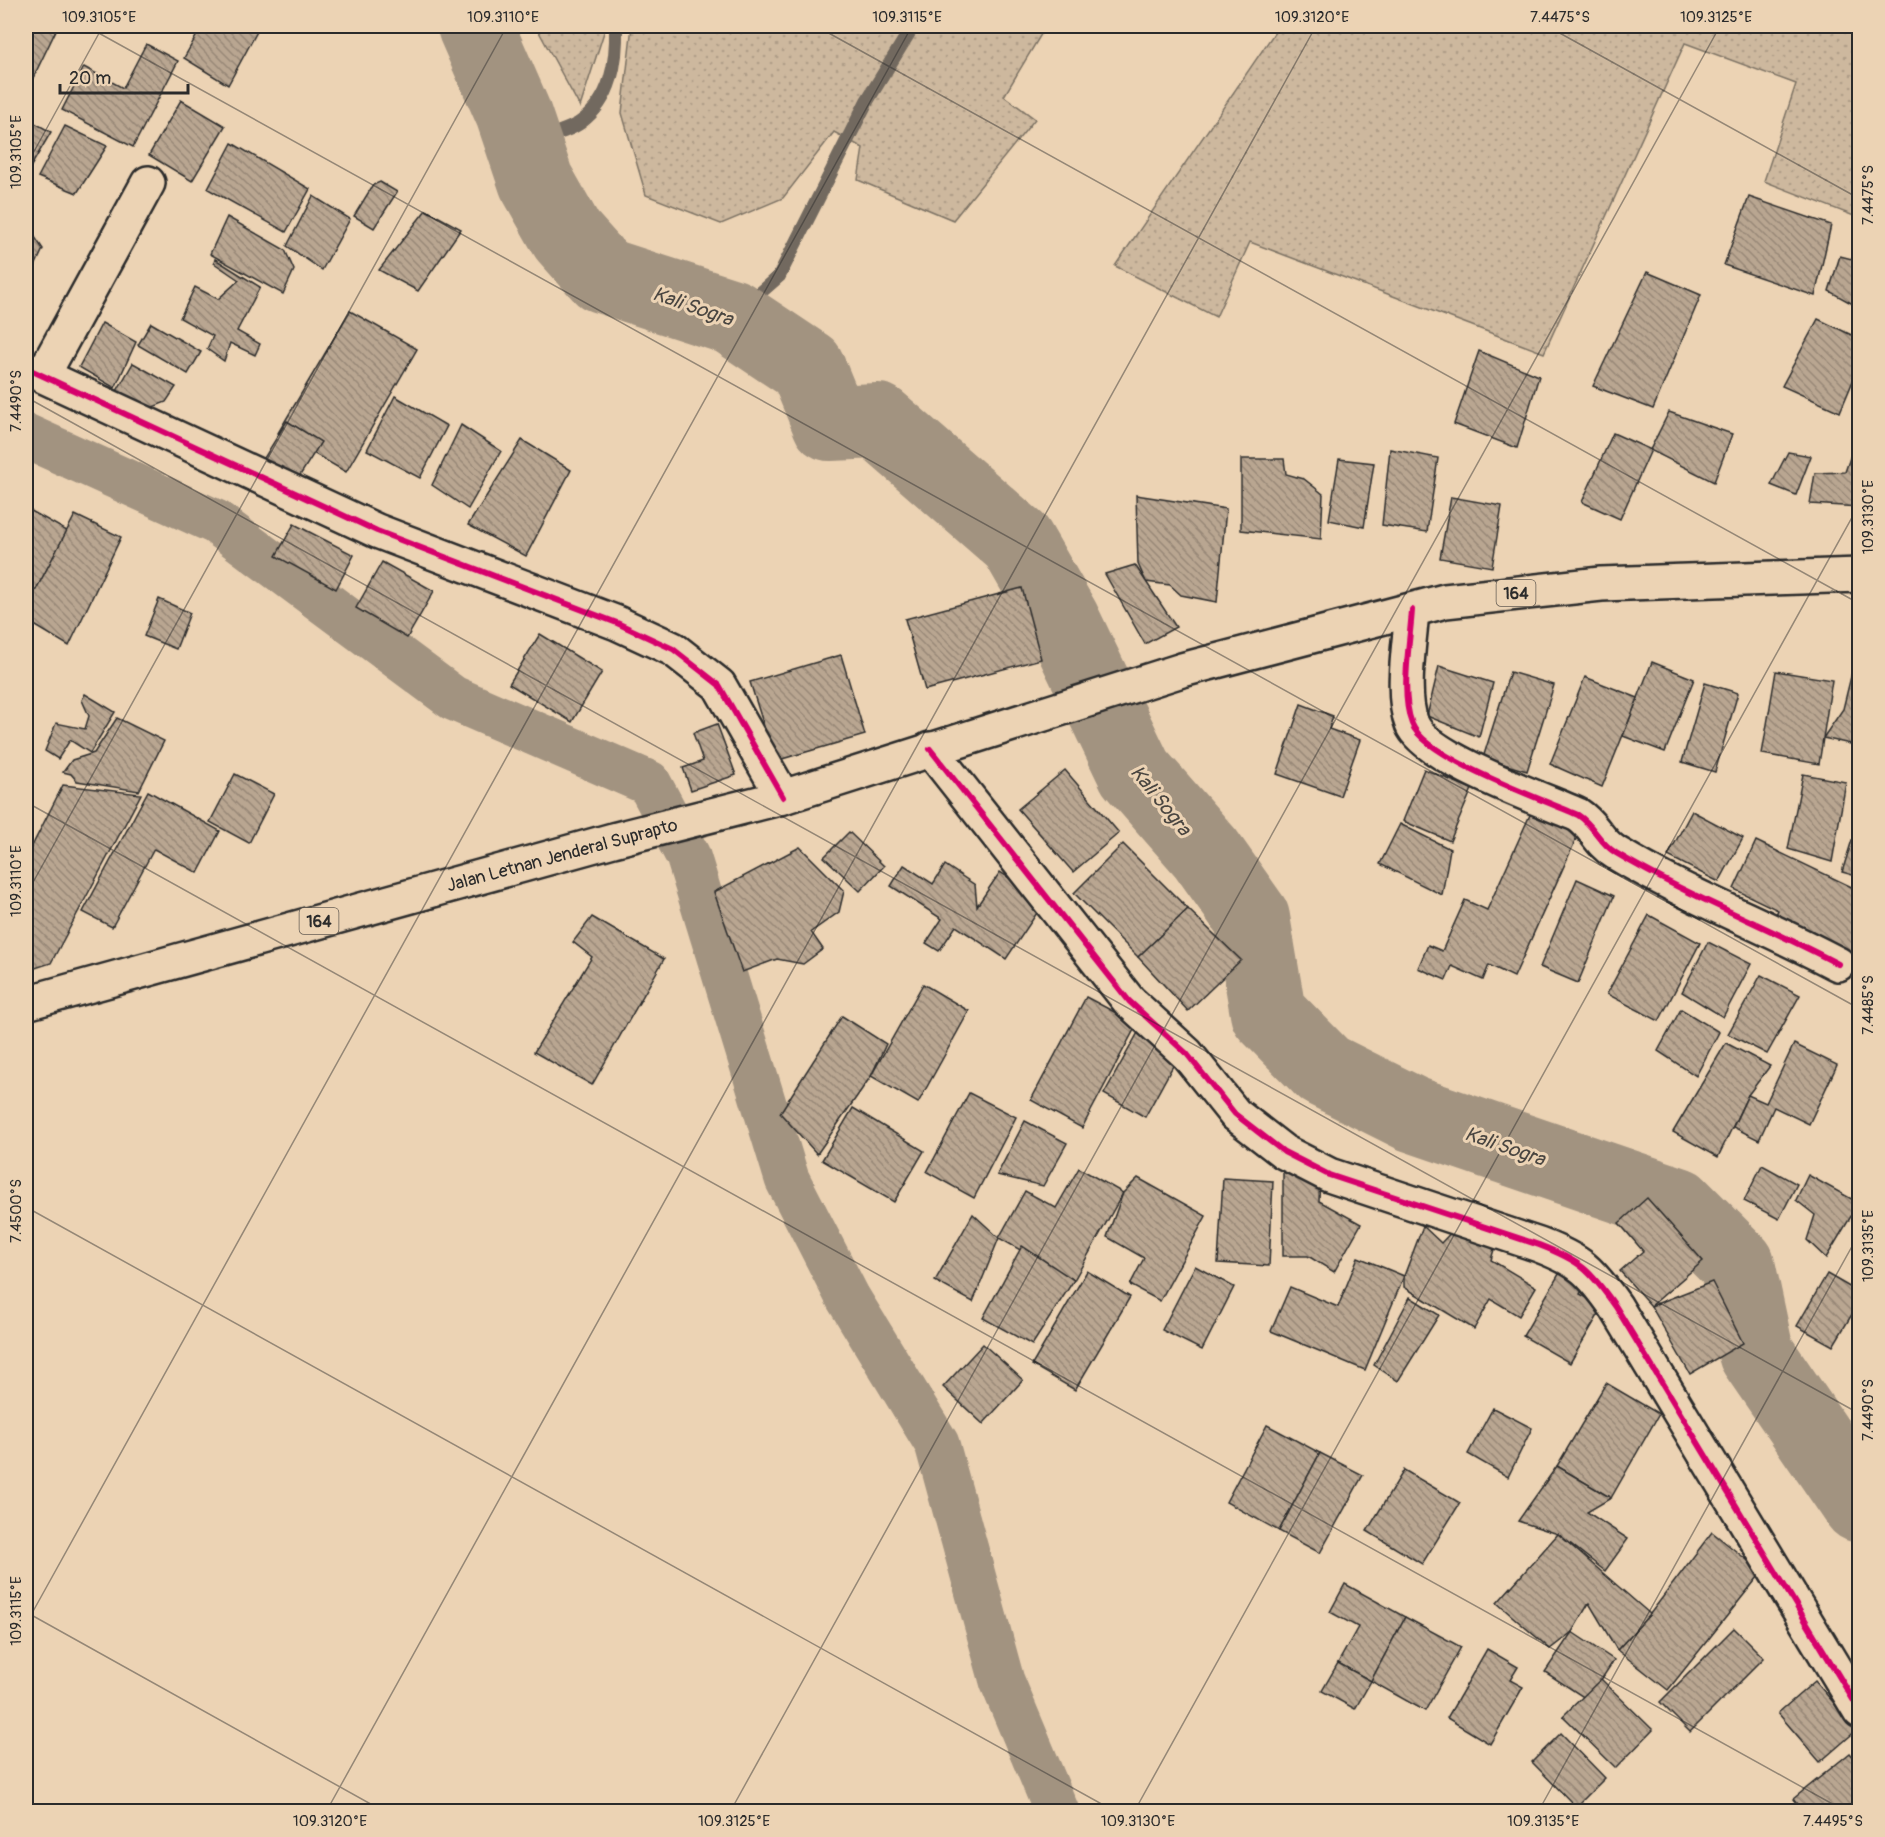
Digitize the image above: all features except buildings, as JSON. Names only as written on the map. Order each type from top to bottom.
[{"type":"street","points":[[148,183],[34,372],[377,531],[618,623],[673,649],[719,685],[783,796]]},
{"type":"street","name":"164","points":[[1413,609],[1445,601],[1601,584],[1860,574]]},
{"type":"street","points":[[1413,609],[1407,687],[1412,723],[1422,740],[1452,759],[1578,815],[1591,825],[1595,835],[1606,846],[1655,875],[1838,964]]},
{"type":"street","name":"Jalan Letnan Jenderal Suprapto","points":[[26,1003],[613,840],[783,796],[1182,670],[1413,609]]},
{"type":"street","points":[[930,749],[1129,1001],[1187,1054],[1235,1114],[1284,1152],[1329,1175],[1539,1245],[1572,1258],[1594,1275],[1622,1317],[1860,1711]]},
{"type":"shaded area","points":[[536,26],[606,26],[580,107],[538,30]]},
{"type":"shaded area","points":[[632,26],[1046,26],[1004,96],[1035,119],[953,220],[858,180],[863,148],[834,132],[783,198],[721,224],[646,195],[622,113]]},
{"type":"shaded area","points":[[1279,26],[1859,26],[1859,218],[1764,181],[1796,84],[1685,43],[1544,353],[1250,242],[1216,317],[1115,266]]},
{"type":"waterway","name":"Kali Sogra","points":[[475,26],[513,113],[536,181],[567,236],[602,275],[732,317],[807,367],[830,423],[878,421],[1017,542],[1062,620],[1135,772],[1206,853],[1252,918],[1268,1013],[1324,1070],[1412,1114],[1678,1205],[1737,1264],[1756,1353],[1860,1505]]},
{"type":"waterway","points":[[524,144],[575,126],[600,102],[614,66],[616,26]]},
{"type":"waterway","points":[[732,317],[779,276],[867,101],[913,26]]},
{"type":"waterway","points":[[26,436],[216,522],[453,698],[649,783],[688,856],[787,1179],[848,1298],[937,1444],[1002,1681],[1057,1812]]},
{"type":"cycle path","points":[[26,368],[377,531],[617,623],[673,649],[719,685],[783,797]]},
{"type":"cycle path","points":[[1412,610],[1406,683],[1407,698],[1412,724],[1421,737],[1461,764],[1578,815],[1589,824],[1610,849],[1643,869],[1838,964]]},
{"type":"cycle path","points":[[930,749],[1129,1001],[1187,1054],[1235,1114],[1284,1152],[1329,1175],[1539,1245],[1565,1256],[1591,1275],[1616,1307],[1860,1711]]}]
